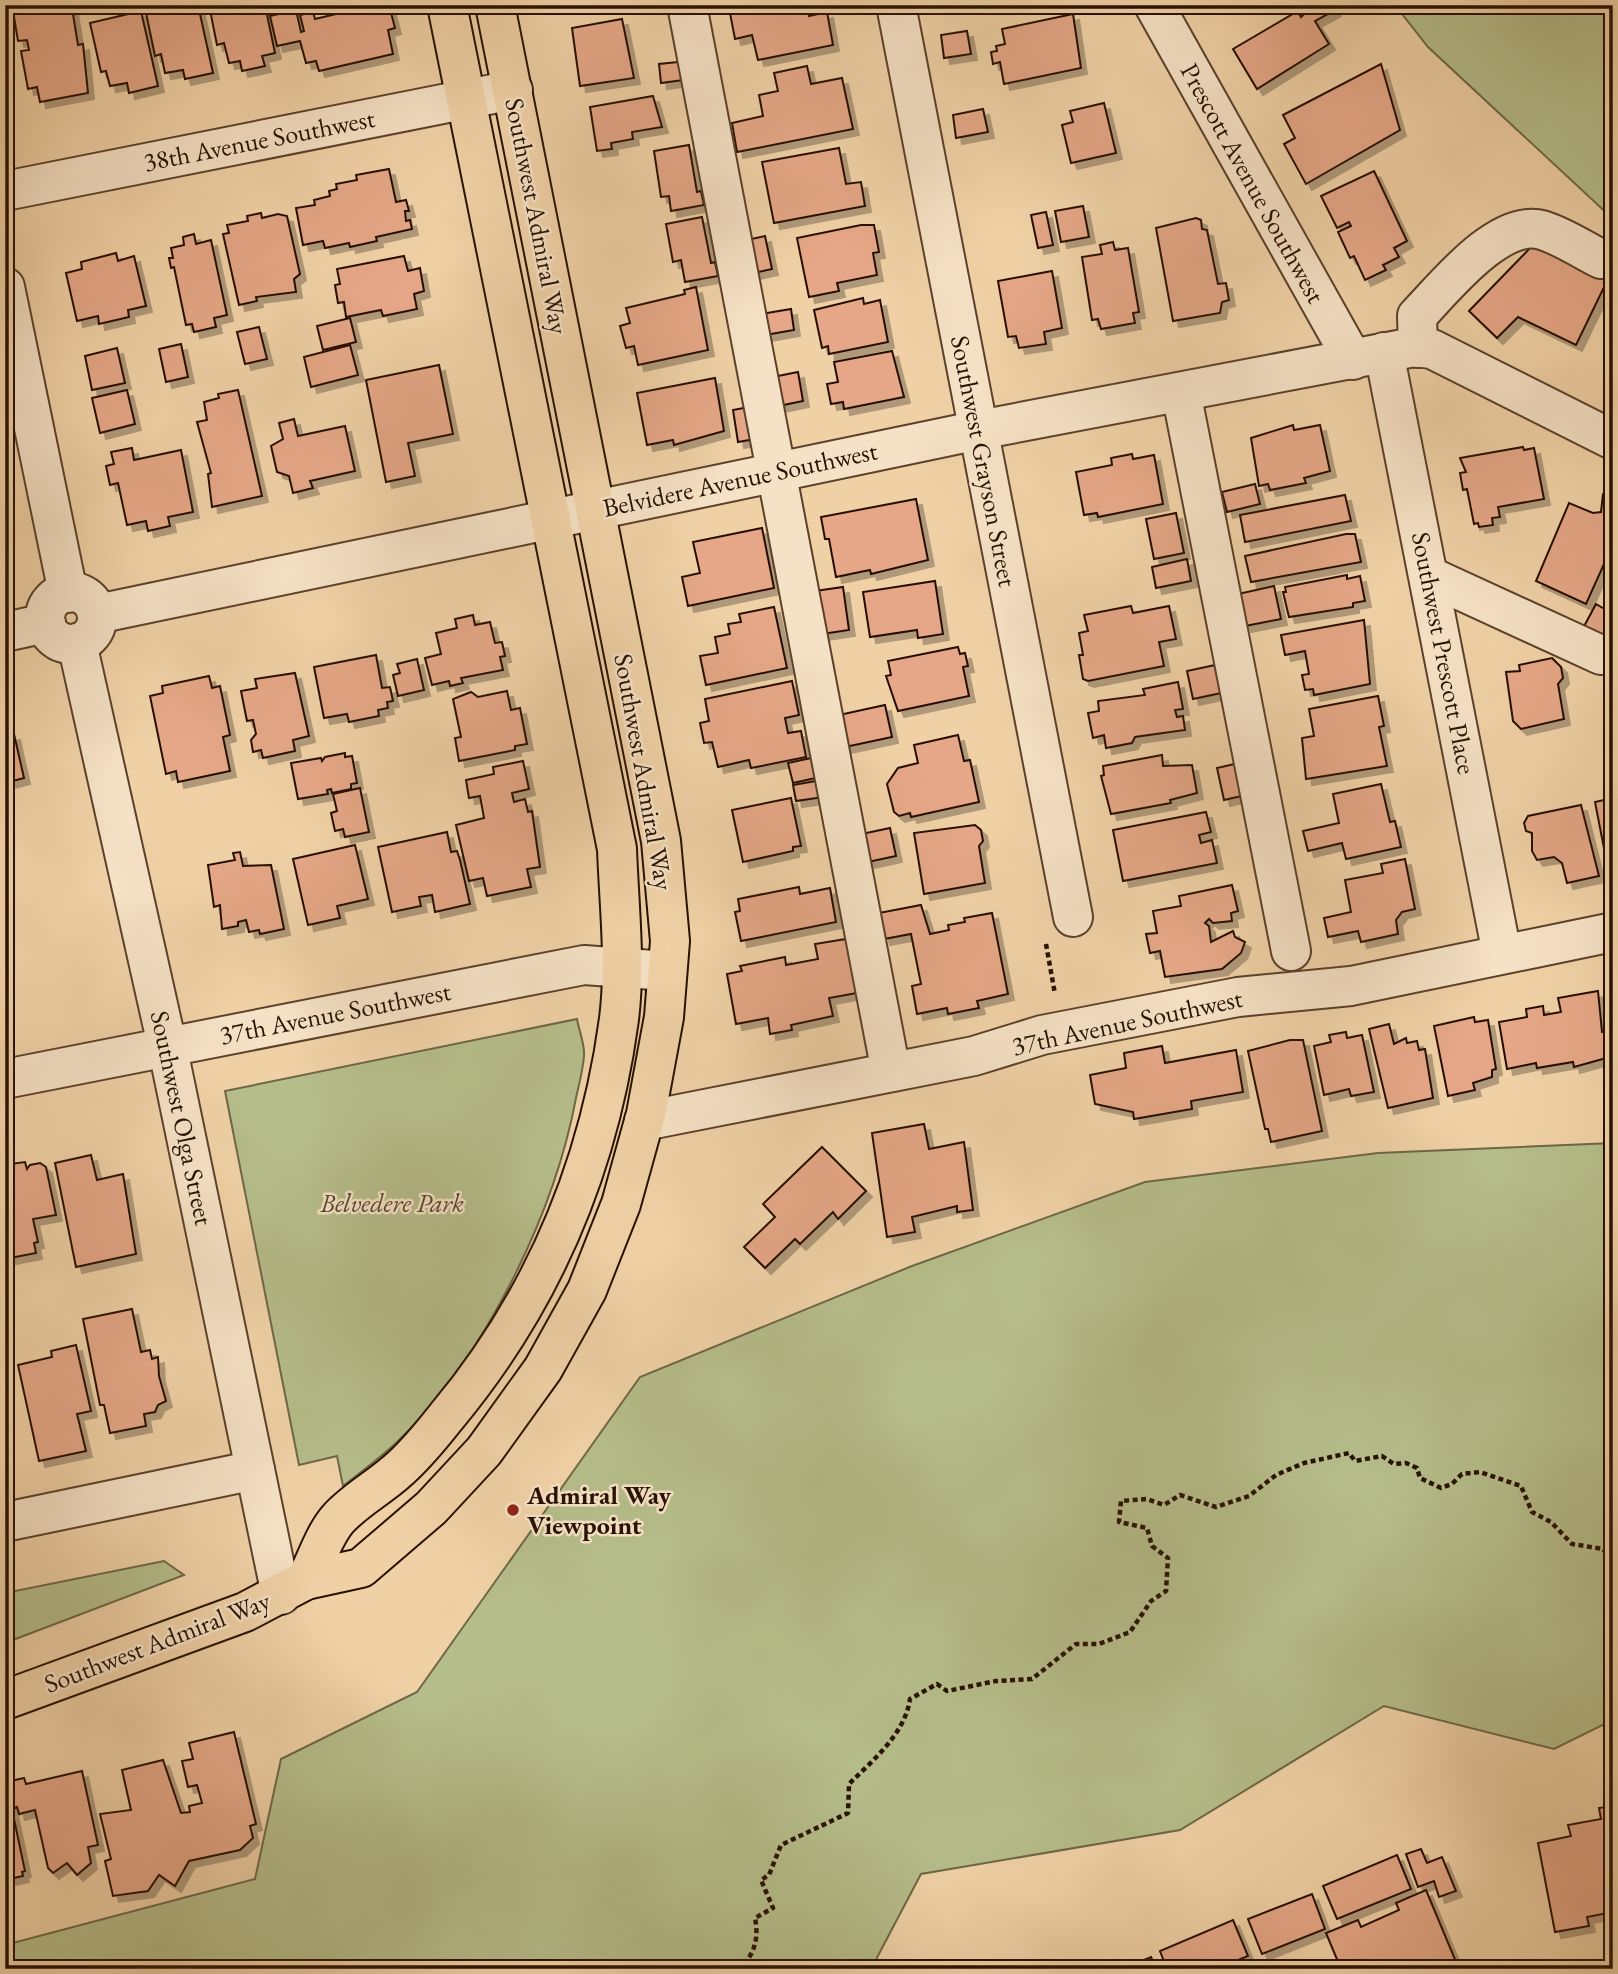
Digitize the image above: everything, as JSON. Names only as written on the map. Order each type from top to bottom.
[{"type":"main road","name":"Southwest Admiral Way","points":[[293,1587],[338,1520],[399,1470],[446,1417],[498,1348],[543,1272],[579,1192],[600,1120],[619,1017],[621,967],[617,849],[447,5]]},
{"type":"main road","name":"Southwest Admiral Way","points":[[5,1700],[245,1612],[293,1587],[361,1568],[431,1508],[484,1451],[543,1369],[587,1290],[621,1204],[643,1121],[664,1017],[670,941],[661,841],[495,5]]},
{"type":"street","points":[[687,5],[891,1073]]},
{"type":"street","name":"Southwest Grayson Street","points":[[896,5],[1073,917]]},
{"type":"street","name":"Prescott Avenue Southwest","points":[[1154,5],[1385,353]]},
{"type":"street","name":"38th Avenue Southwest","points":[[5,191],[513,90]]},
{"type":"street","points":[[1385,353],[1480,250],[1509,233],[1541,229],[1601,258]]},
{"type":"street","name":"Southwest Olga Street","points":[[5,287],[72,618],[167,1045],[255,1470],[293,1587]]},
{"type":"street","points":[[1385,353],[1432,349],[1613,439]]},
{"type":"street","name":"Belvidere Avenue Southwest","points":[[5,632],[979,430],[1385,353]]},
{"type":"street","name":"Southwest Prescott Place","points":[[1385,353],[1502,954]]},
{"type":"street","points":[[1181,392],[1291,951]]},
{"type":"street","points":[[1429,576],[1601,655]]},
{"type":"street","name":"37th Avenue Southwest","points":[[643,1121],[974,1056],[1042,1035],[1238,997],[1351,986],[1613,932]]},
{"type":"street","name":"37th Avenue Southwest","points":[[5,1079],[584,965],[667,971]]},
{"type":"street","points":[[5,1522],[255,1470]]},
{"type":"path","points":[[1045,942],[1052,976]]},
{"type":"path","points":[[737,1969],[746,1963],[758,1936],[755,1918],[773,1908],[761,1880],[769,1875],[781,1845],[848,1813],[849,1784],[881,1753],[908,1716],[911,1699],[937,1684],[947,1691],[996,1681],[1032,1679],[1076,1644],[1099,1644],[1130,1632],[1151,1601],[1166,1591],[1168,1558],[1153,1546],[1147,1528],[1119,1522],[1121,1501],[1147,1499],[1164,1505],[1180,1495],[1216,1507],[1249,1496],[1276,1475],[1304,1463],[1349,1453],[1355,1461],[1382,1456],[1394,1464],[1406,1463],[1417,1468],[1420,1478],[1441,1488],[1452,1484],[1462,1474],[1480,1472],[1521,1486],[1532,1512],[1551,1522],[1572,1544],[1603,1549],[1613,1564]]},
{"type":"path","points":[[672,1969],[701,1962],[719,1969]]},
{"type":"green space","points":[[1395,5],[1613,5],[1613,219],[1428,47]]},
{"type":"green space","name":"Belvedere Park","points":[[577,1019],[584,1056],[566,1143],[533,1236],[486,1328],[459,1370],[429,1408],[391,1448],[343,1486],[337,1456],[299,1465],[225,1091]]},
{"type":"green space","points":[[1613,1143],[1613,1720],[1554,1749],[1384,1706],[1180,1830],[921,1874],[871,1969],[5,1969],[5,1945],[255,1879],[281,1759],[417,1692],[640,1377],[912,1266],[1145,1182],[1378,1153]]},
{"type":"green space","points":[[164,1561],[184,1575],[5,1643],[5,1593]]},
{"type":"building","points":[[12,5],[72,8],[78,45],[83,44],[88,93],[40,102],[37,87],[28,89],[21,51],[29,50],[27,40],[18,41]]},
{"type":"building","points":[[181,5],[198,5],[213,73],[185,79],[183,70],[165,73],[161,54],[155,56],[146,13]]},
{"type":"building","points":[[209,5],[265,5],[275,53],[262,56],[265,66],[242,71],[240,61],[229,63],[224,43],[217,45]]},
{"type":"building","points":[[352,5],[389,5],[395,28],[388,30],[393,54],[319,71],[316,61],[306,63],[300,41],[277,46],[270,16],[296,10],[301,32],[304,31],[300,15],[313,12],[315,19],[353,10]]},
{"type":"building","points":[[769,5],[807,5],[809,16],[827,12],[833,45],[758,60],[752,35],[735,39],[730,13]]},
{"type":"building","points":[[1314,5],[1332,5],[1335,10],[1315,21],[1329,44],[1257,89],[1233,49],[1298,11],[1301,17]]},
{"type":"building","points":[[141,11],[158,86],[129,93],[127,83],[110,86],[106,71],[101,72],[90,23]]},
{"type":"building","points":[[1073,14],[1081,68],[1004,84],[1000,62],[993,64],[991,52],[997,51],[996,46],[1005,44],[1002,29]]},
{"type":"building","points":[[622,19],[634,78],[580,86],[572,28]]},
{"type":"building","points":[[967,31],[971,54],[944,58],[941,35]]},
{"type":"building","points":[[688,61],[691,79],[661,83],[659,64]]},
{"type":"building","points":[[1381,64],[1400,130],[1306,184],[1284,144],[1295,138],[1283,115]]},
{"type":"building","points":[[807,66],[811,84],[842,78],[853,129],[737,152],[732,123],[763,116],[759,95],[778,91],[774,73]]},
{"type":"building","points":[[653,96],[662,127],[632,132],[633,139],[611,143],[612,149],[597,151],[590,107]]},
{"type":"building","points":[[1104,103],[1116,153],[1071,163],[1062,125],[1073,122],[1070,111]]},
{"type":"building","points":[[983,109],[988,132],[956,138],[953,115]]},
{"type":"building","points":[[689,145],[697,192],[701,191],[704,205],[671,211],[669,196],[661,197],[654,151]]},
{"type":"building","points":[[839,148],[846,184],[861,182],[865,206],[774,223],[762,162]]},
{"type":"building","points":[[389,169],[396,202],[406,200],[409,211],[405,211],[406,221],[410,220],[412,229],[376,237],[377,241],[350,247],[349,243],[325,248],[323,241],[303,245],[296,208],[315,205],[314,200],[330,196],[329,191],[337,189],[336,184],[357,180],[356,175]]},
{"type":"building","points":[[1374,171],[1407,241],[1394,248],[1399,257],[1383,265],[1386,270],[1365,280],[1354,256],[1350,258],[1338,232],[1351,226],[1349,222],[1337,228],[1321,196]]},
{"type":"building","points":[[1083,206],[1089,237],[1061,242],[1055,211]]},
{"type":"building","points":[[1046,212],[1053,245],[1038,248],[1031,215]]},
{"type":"building","points":[[261,213],[262,218],[278,214],[287,216],[300,274],[294,279],[296,292],[256,297],[257,301],[239,305],[223,234],[229,233],[227,225],[248,221],[247,216]]},
{"type":"building","points":[[702,217],[711,263],[715,262],[718,276],[685,282],[681,260],[673,262],[666,224]]},
{"type":"building","points":[[1196,218],[1201,220],[1202,229],[1207,230],[1218,284],[1226,283],[1229,300],[1222,302],[1220,313],[1173,321],[1156,228]]},
{"type":"building","points":[[861,225],[874,225],[879,252],[873,253],[877,275],[837,283],[839,291],[809,297],[797,238]]},
{"type":"building","points":[[194,234],[196,244],[211,240],[227,315],[214,318],[216,327],[194,332],[192,324],[186,325],[174,267],[171,268],[169,258],[173,258],[171,248],[184,245],[183,237]]},
{"type":"building","points":[[765,236],[772,269],[754,273],[747,240]]},
{"type":"building","points":[[1113,242],[1115,250],[1128,248],[1139,312],[1133,313],[1135,323],[1101,329],[1098,319],[1092,320],[1082,257],[1102,254],[1100,245]]},
{"type":"building","points":[[1534,244],[1607,281],[1576,345],[1518,317],[1497,338],[1469,311]]},
{"type":"building","points":[[116,253],[118,261],[134,256],[146,306],[128,310],[129,317],[99,324],[98,316],[77,321],[66,273],[82,269],[81,262]]},
{"type":"building","points":[[404,256],[408,271],[420,268],[424,291],[414,294],[417,309],[383,316],[381,310],[346,317],[344,302],[338,303],[335,285],[340,284],[337,269]]},
{"type":"building","points":[[1052,271],[1062,328],[1044,332],[1046,344],[1019,348],[1016,336],[1008,337],[998,281]]},
{"type":"building","points":[[696,287],[708,350],[638,365],[634,346],[626,348],[620,326],[630,323],[626,308],[685,294],[684,290]]},
{"type":"building","points":[[863,298],[864,304],[880,300],[888,342],[829,354],[828,346],[822,348],[814,310]]},
{"type":"building","points":[[791,309],[794,330],[765,335],[761,314]]},
{"type":"building","points":[[350,318],[356,342],[323,350],[317,326]]},
{"type":"building","points":[[259,327],[267,359],[245,364],[237,332]]},
{"type":"building","points":[[181,344],[188,377],[166,382],[159,349]]},
{"type":"building","points":[[350,345],[358,375],[311,387],[304,357]]},
{"type":"building","points":[[117,348],[125,383],[92,390],[85,356]]},
{"type":"building","points":[[892,351],[904,397],[844,409],[843,402],[831,404],[827,384],[838,382],[834,362]]},
{"type":"building","points":[[439,365],[453,434],[408,443],[415,476],[386,482],[366,380]]},
{"type":"building","points":[[798,372],[803,401],[774,407],[768,378]]},
{"type":"building","points":[[715,378],[724,431],[674,445],[673,440],[647,445],[637,393]]},
{"type":"building","points":[[1613,384],[1613,404],[1605,400]]},
{"type":"building","points":[[127,390],[135,424],[100,433],[92,398]]},
{"type":"building","points":[[238,390],[262,496],[212,507],[208,474],[211,473],[197,422],[207,420],[204,402],[219,398],[218,394]]},
{"type":"building","points":[[749,407],[755,439],[738,442],[733,410]]},
{"type":"building","points":[[294,419],[298,436],[345,426],[355,471],[310,481],[313,488],[293,493],[289,476],[277,472],[271,446],[283,439],[279,423]]},
{"type":"building","points":[[1293,425],[1294,430],[1320,425],[1330,471],[1304,478],[1306,483],[1270,490],[1268,484],[1259,486],[1251,438]]},
{"type":"building","points":[[1523,447],[1524,450],[1534,448],[1544,499],[1498,507],[1500,517],[1492,518],[1493,525],[1479,527],[1478,523],[1474,524],[1467,489],[1463,490],[1460,473],[1466,472],[1460,458]]},
{"type":"building","points":[[132,448],[134,460],[181,450],[193,512],[168,517],[170,526],[148,531],[146,521],[127,525],[118,483],[110,485],[106,466],[114,464],[111,452]]},
{"type":"building","points":[[1132,454],[1133,459],[1154,455],[1163,504],[1098,517],[1097,513],[1084,515],[1076,472],[1112,465],[1111,458]]},
{"type":"building","points":[[1255,484],[1260,504],[1227,512],[1222,492]]},
{"type":"building","points":[[1603,494],[1613,495],[1613,544],[1586,604],[1536,581],[1569,503],[1593,513],[1601,512]]},
{"type":"building","points":[[1345,495],[1351,521],[1245,542],[1240,515]]},
{"type":"building","points":[[916,499],[928,560],[871,574],[870,570],[836,577],[829,539],[825,539],[821,517]]},
{"type":"building","points":[[1176,513],[1184,553],[1154,559],[1146,519]]},
{"type":"building","points":[[762,528],[774,588],[688,606],[682,577],[700,573],[693,542]]},
{"type":"building","points":[[1355,534],[1361,562],[1251,582],[1245,556]]},
{"type":"building","points":[[1187,559],[1191,581],[1156,588],[1152,567]]},
{"type":"building","points":[[1347,575],[1347,579],[1360,576],[1365,601],[1353,603],[1353,607],[1289,617],[1283,592],[1286,592],[1285,587]]},
{"type":"building","points":[[935,581],[943,634],[918,638],[917,630],[870,637],[863,592]]},
{"type":"building","points":[[1274,586],[1281,619],[1245,626],[1238,594]]},
{"type":"building","points":[[843,587],[849,630],[815,635],[808,592]]},
{"type":"building","points":[[1596,604],[1613,614],[1613,643],[1581,632]]},
{"type":"building","points":[[1131,606],[1133,613],[1169,606],[1176,639],[1159,642],[1164,666],[1088,681],[1083,679],[1079,633],[1088,631],[1084,615]]},
{"type":"building","points":[[774,607],[787,668],[706,685],[700,656],[718,653],[715,637],[730,634],[728,624],[741,622],[739,614]]},
{"type":"building","points":[[473,615],[475,625],[490,622],[495,643],[502,642],[505,656],[500,657],[503,670],[461,678],[463,683],[450,686],[449,681],[432,685],[425,658],[441,654],[436,633],[457,628],[455,619]]},
{"type":"building","points":[[1364,620],[1370,684],[1314,695],[1313,689],[1305,690],[1302,675],[1309,674],[1305,651],[1285,655],[1281,635]]},
{"type":"building","points":[[958,647],[960,654],[965,653],[968,666],[963,667],[969,696],[898,711],[886,676],[891,675],[888,661]]},
{"type":"building","points":[[376,655],[382,688],[390,687],[393,701],[387,702],[388,708],[378,710],[379,716],[349,722],[347,714],[324,718],[314,667]]},
{"type":"building","points":[[1552,658],[1561,667],[1563,678],[1558,684],[1564,719],[1521,729],[1513,721],[1506,672],[1520,671],[1519,665]]},
{"type":"building","points":[[417,659],[424,690],[398,696],[393,675],[400,673],[397,664]]},
{"type":"building","points":[[1220,664],[1226,692],[1193,699],[1187,671]]},
{"type":"building","points":[[295,673],[309,736],[293,740],[295,751],[263,758],[261,750],[253,752],[251,740],[256,734],[253,720],[247,721],[241,691],[257,688],[255,679]]},
{"type":"building","points":[[209,676],[212,688],[220,686],[230,735],[223,737],[230,771],[178,782],[176,771],[166,774],[150,696],[163,693],[162,686]]},
{"type":"building","points":[[792,681],[799,715],[785,718],[788,733],[801,731],[806,757],[751,768],[749,760],[718,767],[712,742],[704,743],[700,723],[709,721],[705,699]]},
{"type":"building","points":[[1178,682],[1183,709],[1175,710],[1177,717],[1183,716],[1185,730],[1135,737],[1132,743],[1106,748],[1104,735],[1093,738],[1088,713],[1099,711],[1098,701],[1145,695],[1143,689]]},
{"type":"building","points":[[507,691],[511,710],[520,708],[527,744],[515,746],[515,750],[459,761],[455,738],[461,737],[453,699],[471,692],[478,697]]},
{"type":"building","points":[[1378,696],[1384,726],[1379,727],[1387,766],[1306,779],[1302,738],[1314,736],[1309,709]]},
{"type":"building","points":[[885,705],[892,737],[845,747],[839,715]]},
{"type":"building","points":[[14,734],[24,778],[5,783],[5,736]]},
{"type":"building","points":[[958,735],[964,761],[970,760],[979,802],[911,817],[910,813],[899,816],[894,812],[887,784],[898,768],[918,763],[914,745]]},
{"type":"building","points":[[345,753],[345,757],[352,756],[357,783],[351,784],[351,789],[332,793],[331,789],[327,790],[328,794],[298,799],[291,763],[321,758],[322,761],[325,757]]},
{"type":"building","points":[[1162,755],[1163,766],[1192,765],[1197,793],[1170,800],[1171,803],[1111,814],[1101,776],[1104,775],[1103,766]]},
{"type":"building","points":[[816,757],[820,777],[793,783],[788,763]]},
{"type":"building","points":[[523,761],[529,789],[512,793],[514,802],[525,799],[528,812],[532,811],[540,867],[527,869],[531,887],[487,896],[483,878],[469,881],[456,825],[484,818],[480,796],[469,798],[466,780],[494,774],[493,767]]},
{"type":"building","points":[[1239,763],[1246,795],[1224,800],[1217,768]]},
{"type":"building","points":[[822,780],[824,797],[796,801],[793,785]]},
{"type":"building","points":[[1381,784],[1390,822],[1395,821],[1401,847],[1346,859],[1342,843],[1308,851],[1303,831],[1339,823],[1333,794]]},
{"type":"building","points":[[360,788],[369,832],[345,837],[343,829],[335,831],[331,813],[337,811],[333,794]]},
{"type":"building","points":[[791,798],[801,846],[793,847],[793,851],[743,862],[732,810]]},
{"type":"building","points":[[1613,798],[1613,873],[1609,874],[1595,802]]},
{"type":"building","points":[[1581,805],[1599,876],[1567,883],[1562,863],[1554,857],[1537,860],[1532,851],[1532,833],[1526,831],[1524,823],[1528,816]]},
{"type":"building","points":[[1206,812],[1211,832],[1199,835],[1201,843],[1212,840],[1217,863],[1123,881],[1113,830]]},
{"type":"building","points":[[975,825],[981,830],[983,841],[979,846],[985,883],[924,894],[914,833]]},
{"type":"building","points":[[890,828],[896,856],[863,863],[857,835]]},
{"type":"building","points":[[447,832],[451,852],[457,851],[460,860],[470,904],[435,912],[432,895],[419,897],[421,906],[392,912],[378,847]]},
{"type":"building","points":[[355,845],[368,899],[337,906],[340,918],[308,925],[293,859]]},
{"type":"building","points":[[240,852],[243,866],[271,865],[284,929],[260,934],[259,930],[249,932],[246,920],[238,922],[238,926],[222,929],[220,905],[214,907],[208,865],[235,860],[233,853]]},
{"type":"building","points":[[1405,859],[1415,909],[1402,912],[1396,920],[1398,934],[1361,942],[1358,931],[1328,937],[1324,918],[1351,912],[1345,880],[1383,873],[1381,864]]},
{"type":"building","points":[[1232,885],[1238,911],[1231,913],[1232,921],[1213,923],[1209,919],[1205,923],[1209,926],[1211,942],[1233,931],[1235,937],[1245,942],[1241,953],[1222,969],[1165,977],[1160,951],[1150,953],[1146,934],[1157,933],[1153,911],[1181,906],[1179,896]]},
{"type":"building","points":[[799,887],[800,894],[830,888],[836,922],[741,941],[735,912],[740,911],[738,899]]},
{"type":"building","points":[[921,905],[930,934],[949,930],[948,925],[965,922],[964,918],[992,913],[1008,994],[977,1001],[979,1008],[948,1014],[947,1008],[917,1014],[912,986],[921,984],[911,934],[884,939],[879,913]]},
{"type":"building","points":[[846,939],[857,993],[829,998],[833,1016],[791,1025],[792,1030],[770,1034],[768,1018],[736,1024],[727,974],[742,971],[740,966],[785,957],[786,965],[818,959],[815,944]]},
{"type":"building","points":[[1598,991],[1602,1032],[1605,1031],[1610,1057],[1574,1067],[1573,1062],[1537,1068],[1536,1063],[1507,1069],[1499,1022],[1527,1017],[1526,1009],[1543,1006],[1544,1015],[1561,1012],[1558,998]]},
{"type":"building","points":[[1474,1017],[1475,1022],[1488,1020],[1496,1069],[1492,1070],[1492,1077],[1473,1083],[1475,1090],[1448,1096],[1434,1026]]},
{"type":"building","points":[[1389,1024],[1394,1044],[1406,1038],[1407,1043],[1417,1041],[1419,1050],[1425,1049],[1433,1098],[1388,1108],[1369,1029]]},
{"type":"building","points":[[1346,1032],[1347,1038],[1362,1035],[1374,1092],[1351,1096],[1349,1089],[1324,1095],[1314,1046],[1331,1042],[1329,1035]]},
{"type":"building","points":[[1290,1040],[1303,1040],[1322,1131],[1271,1142],[1268,1129],[1265,1129],[1248,1051]]},
{"type":"building","points":[[1162,1046],[1165,1063],[1236,1050],[1243,1092],[1191,1101],[1192,1109],[1134,1119],[1133,1112],[1095,1104],[1090,1075],[1126,1068],[1124,1053]]},
{"type":"building","points":[[924,1124],[929,1149],[964,1142],[973,1210],[957,1212],[957,1206],[912,1217],[915,1232],[887,1237],[872,1133]]},
{"type":"building","points":[[822,1147],[866,1191],[838,1219],[833,1212],[800,1244],[795,1239],[765,1268],[744,1247],[775,1217],[763,1204]]},
{"type":"building","points":[[91,1155],[97,1180],[123,1174],[136,1254],[76,1267],[55,1163]]},
{"type":"building","points":[[25,1162],[27,1169],[30,1165],[40,1163],[46,1167],[56,1215],[33,1219],[38,1242],[34,1243],[36,1253],[5,1259],[5,1173],[12,1172],[10,1164]]},
{"type":"building","points":[[132,1309],[141,1352],[150,1350],[152,1359],[158,1357],[159,1376],[166,1401],[158,1405],[155,1412],[144,1414],[146,1426],[110,1433],[104,1405],[100,1405],[83,1319]]},
{"type":"building","points":[[76,1345],[91,1411],[77,1414],[86,1451],[39,1461],[18,1365],[52,1357],[51,1351]]},
{"type":"building","points":[[234,1732],[256,1824],[250,1826],[253,1838],[240,1850],[189,1861],[175,1886],[159,1875],[148,1891],[113,1896],[105,1861],[111,1859],[100,1814],[131,1810],[122,1770],[163,1760],[181,1813],[190,1812],[189,1806],[202,1803],[197,1785],[188,1787],[182,1761],[193,1759],[189,1743]]},
{"type":"building","points":[[82,1771],[98,1845],[88,1847],[91,1863],[77,1875],[67,1863],[53,1873],[48,1868],[35,1810],[19,1814],[17,1807],[13,1809],[6,1782],[24,1778],[26,1784]]},
{"type":"building","points":[[10,1800],[25,1871],[22,1872],[23,1876],[5,1880],[5,1801]]},
{"type":"building","points":[[1613,1806],[1613,1912],[1587,1917],[1589,1926],[1555,1932],[1538,1843],[1571,1836],[1568,1825],[1601,1819],[1599,1808]]},
{"type":"building","points":[[1421,1849],[1427,1863],[1442,1857],[1456,1891],[1439,1897],[1434,1881],[1418,1887],[1406,1854]]},
{"type":"building","points":[[1397,1855],[1411,1889],[1337,1919],[1323,1886]]},
{"type":"building","points":[[1426,1890],[1459,1969],[1341,1969],[1326,1933],[1358,1920],[1361,1927],[1399,1910],[1396,1903]]},
{"type":"building","points":[[1312,1894],[1325,1929],[1262,1954],[1248,1919]]},
{"type":"building","points":[[1233,1920],[1248,1956],[1216,1969],[1167,1969],[1160,1951]]},
{"type":"building","points":[[1151,1957],[1156,1969],[1122,1969]]},
{"type":"building","points":[[1263,1960],[1267,1969],[1241,1969]]},
{"type":"place","name":"Admiral Way Viewpoint","points":[[513,1510]]}]
